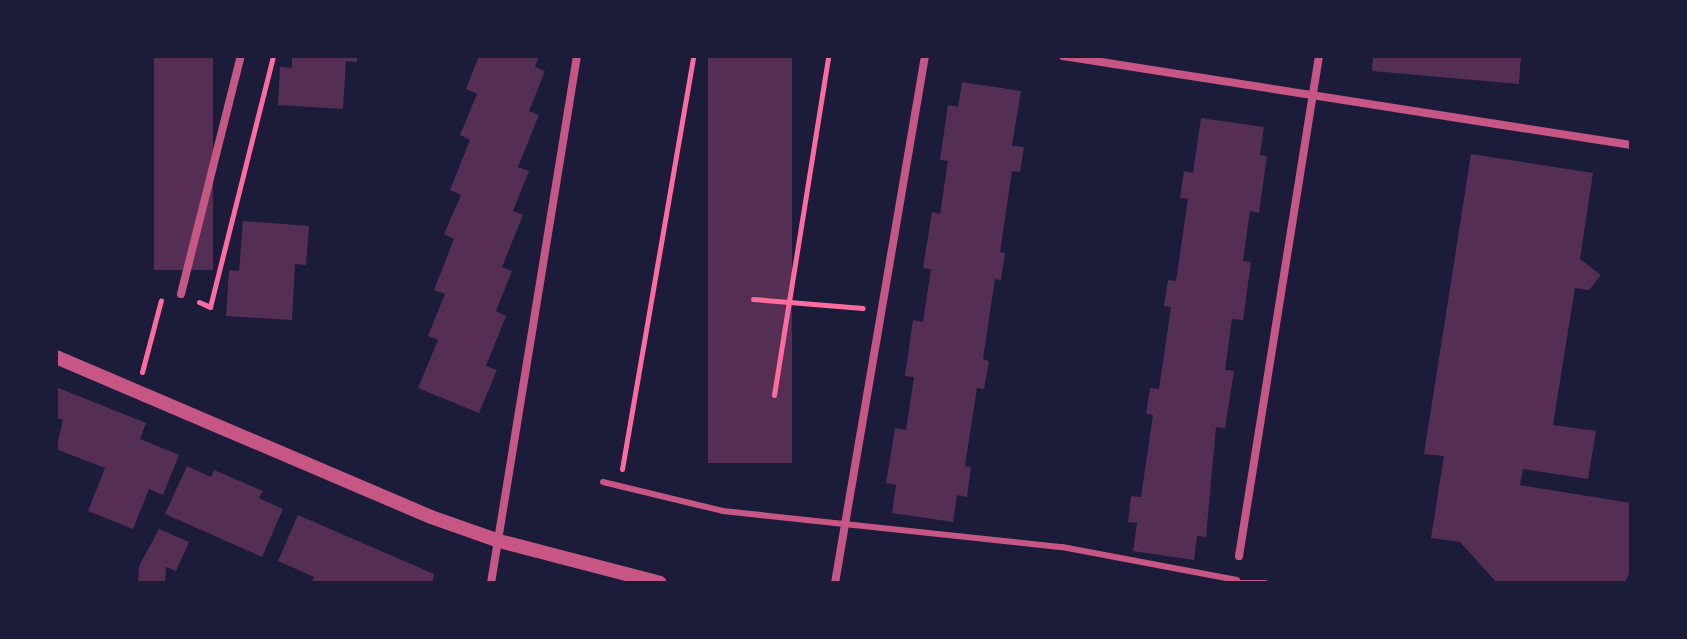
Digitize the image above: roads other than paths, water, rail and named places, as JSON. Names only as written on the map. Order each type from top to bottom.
[{"type":"street","points":[[181,294],[241,56]]},
{"type":"street","points":[[491,583],[577,56]]},
{"type":"street","points":[[835,583],[925,56]]},
{"type":"street","points":[[1063,56],[1313,92],[1631,145]]},
{"type":"street","points":[[1239,556],[1319,56]]},
{"type":"street","points":[[56,357],[499,541],[660,583]]},
{"type":"lane","points":[[603,482],[723,511],[1062,547],[1237,581],[1265,583]]}]
